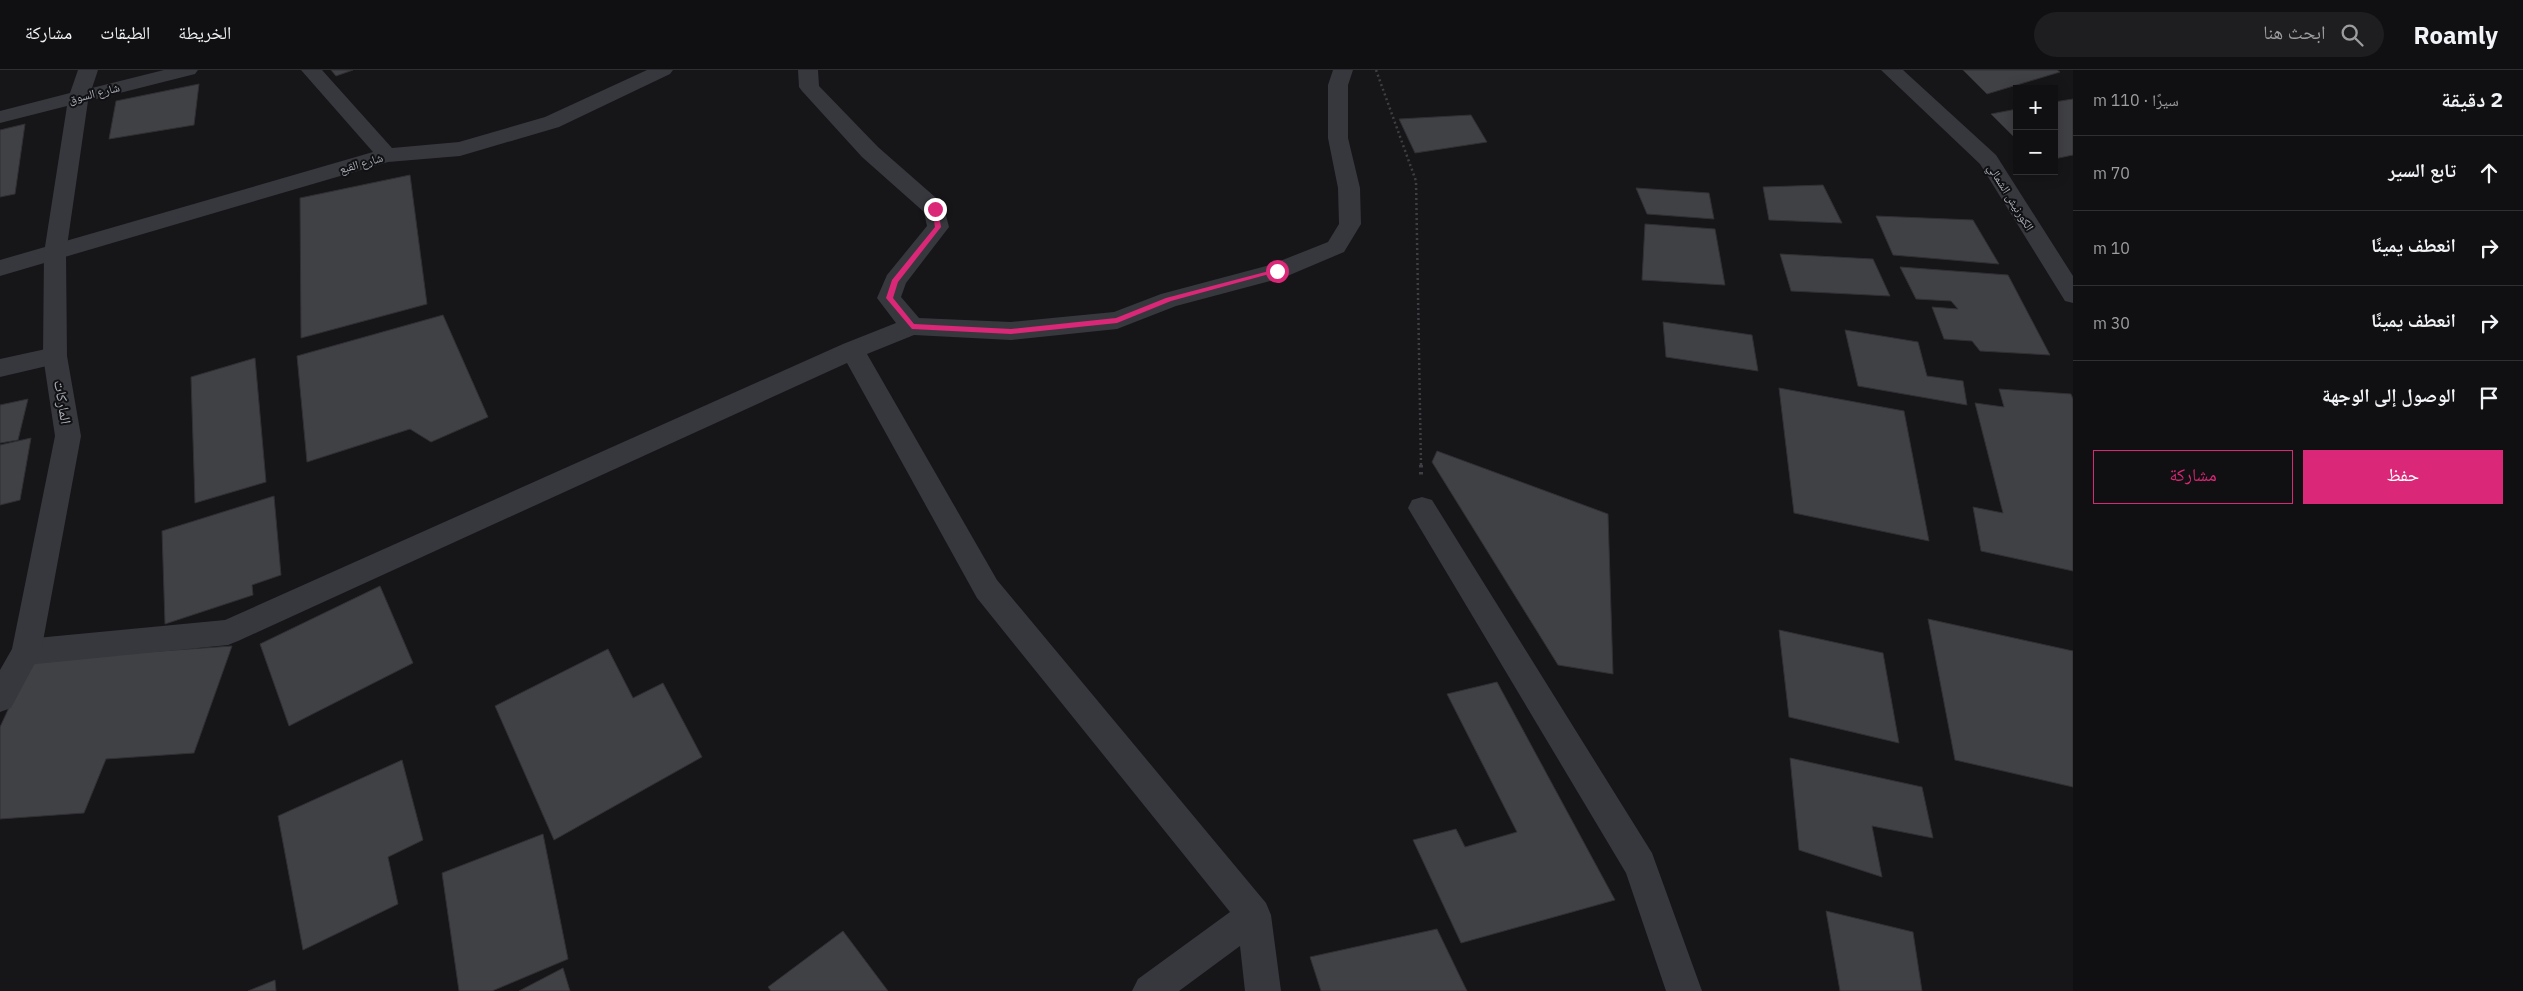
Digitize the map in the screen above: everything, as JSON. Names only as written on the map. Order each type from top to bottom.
[{"type":"street","name":"الماركات","points":[[0,698],[26,652],[68,436],[55,356],[55,253],[79,96],[88,70]]},
{"type":"street","name":"شارع السوق","points":[[0,117],[188,70]]},
{"type":"street","points":[[311,70],[387,155]]},
{"type":"street","name":"شارع القبع","points":[[0,268],[387,155],[460,150],[542,124],[664,70]]},
{"type":"street","points":[[808,70],[809,87],[870,152],[935,209],[938,227],[895,282],[889,298],[912,326]]},
{"type":"street","points":[[26,652],[228,632],[852,350],[912,326],[1011,332],[1117,320],[1169,300],[1277,271],[1336,247],[1350,224],[1349,188],[1338,138],[1338,85],[1343,70]]},
{"type":"street","name":"الكورنيش الشمالي","points":[[1891,70],[1988,160],[2073,295]]},
{"type":"street","points":[[852,350],[987,589],[1254,915],[1263,991]]},
{"type":"street","points":[[0,368],[55,356]]},
{"type":"street","points":[[1422,508],[1640,865],[1684,991]]},
{"type":"street","points":[[1150,991],[1254,915]]},
{"type":"path","points":[[1376,70],[1416,181],[1422,508]]},
{"type":"building","points":[[331,70],[353,70],[336,76]]},
{"type":"building","points":[[1963,70],[2057,70],[2060,72],[2013,85],[1987,94]]},
{"type":"building","points":[[199,84],[194,125],[109,139],[116,101]]},
{"type":"building","points":[[2073,99],[2073,155],[2058,158],[2058,130],[2058,101]]},
{"type":"building","points":[[2013,110],[2013,136],[1991,114]]},
{"type":"building","points":[[1471,115],[1487,142],[1415,153],[1399,119]]},
{"type":"building","points":[[25,124],[15,194],[0,197],[0,130]]},
{"type":"building","points":[[410,175],[427,304],[301,338],[300,198]]},
{"type":"building","points":[[1823,185],[1842,223],[1769,220],[1763,187]]},
{"type":"building","points":[[1636,188],[1709,193],[1714,219],[1647,214]]},
{"type":"building","points":[[1876,216],[1973,220],[1999,264],[1893,255]]},
{"type":"building","points":[[1645,224],[1715,229],[1725,285],[1642,280]]},
{"type":"building","points":[[1780,254],[1873,259],[1890,296],[1791,291]]},
{"type":"building","points":[[1900,267],[2008,275],[2050,355],[1980,351],[1972,341],[1944,339],[1932,307],[1958,309],[1951,301],[1916,299]]},
{"type":"building","points":[[443,315],[488,417],[431,442],[410,429],[307,462],[297,356]]},
{"type":"building","points":[[1663,322],[1752,335],[1758,371],[1666,357]]},
{"type":"building","points":[[1845,330],[1918,342],[1927,376],[1963,381],[1967,405],[1858,386]]},
{"type":"building","points":[[255,358],[266,482],[195,503],[191,377]]},
{"type":"building","points":[[1779,388],[1904,411],[1929,541],[1794,513]]},
{"type":"building","points":[[1999,389],[2071,394],[2073,399],[2073,571],[1981,551],[1973,507],[2003,513],[1975,403],[2004,407]]},
{"type":"building","points":[[28,399],[18,440],[0,443],[0,405]]},
{"type":"building","points":[[31,438],[20,500],[0,505],[0,445]]},
{"type":"building","points":[[1437,451],[1608,514],[1613,674],[1558,665],[1432,462]]},
{"type":"building","points":[[274,496],[281,575],[252,585],[253,595],[165,624],[162,531]]},
{"type":"building","points":[[380,586],[413,663],[289,726],[260,644]]},
{"type":"building","points":[[1928,619],[2073,651],[2073,787],[1955,760]]},
{"type":"building","points":[[1779,630],[1883,653],[1899,743],[1789,717]]},
{"type":"building","points":[[232,646],[194,753],[106,759],[84,813],[0,819],[0,727],[31,660]]},
{"type":"building","points":[[608,649],[633,698],[663,683],[702,757],[554,840],[495,706]]},
{"type":"building","points":[[1497,682],[1615,900],[1461,943],[1413,840],[1456,829],[1465,847],[1517,832],[1447,694]]},
{"type":"building","points":[[1790,758],[1922,787],[1933,838],[1872,826],[1882,877],[1799,850]]},
{"type":"building","points":[[402,760],[423,840],[388,857],[398,904],[303,950],[278,816]]},
{"type":"building","points":[[543,834],[568,959],[492,991],[459,991],[442,873]]},
{"type":"building","points":[[1826,911],[1913,932],[1922,991],[1840,991]]},
{"type":"building","points":[[1437,929],[1467,991],[1321,991],[1310,957]]},
{"type":"building","points":[[843,931],[888,991],[771,991],[768,987]]},
{"type":"building","points":[[563,968],[570,991],[519,991]]},
{"type":"building","points":[[275,980],[276,991],[248,991]]},
{"type":"route","points":[[935,209],[938,227],[895,282],[889,298],[896,309],[912,326],[1011,332],[1117,320],[1169,300],[1277,271]]}]
